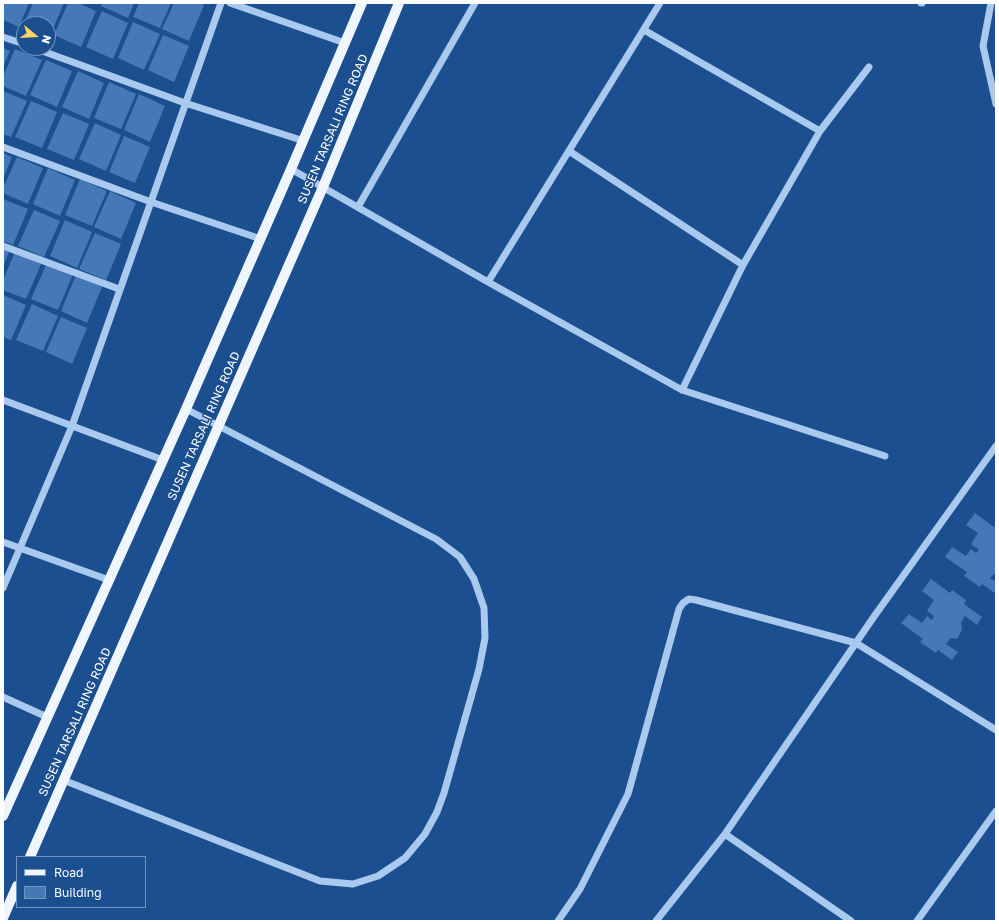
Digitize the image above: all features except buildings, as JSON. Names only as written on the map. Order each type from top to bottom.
[{"type":"main road","name":"SUSEN TARSALI RING ROAD","points":[[3,816],[186,409],[304,141],[362,3]]},
{"type":"main road","name":"SUSEN TARSALI RING ROAD","points":[[30,856],[323,187],[399,3]]},
{"type":"main road","points":[[3,918],[16,888]]},
{"type":"street","points":[[3,588],[72,426],[221,3]]},
{"type":"street","points":[[230,3],[345,43]]},
{"type":"street","points":[[358,208],[475,3]]},
{"type":"street","points":[[488,282],[660,3]]},
{"type":"street","points":[[991,3],[983,46],[996,104]]},
{"type":"street","points":[[644,30],[820,131]]},
{"type":"street","points":[[3,37],[16,41]]},
{"type":"street","points":[[56,56],[185,103],[304,141]]},
{"type":"street","points":[[682,390],[743,265],[820,131],[869,67]]},
{"type":"street","points":[[3,147],[151,202],[260,239]]},
{"type":"street","points":[[569,151],[743,265]]},
{"type":"street","points":[[291,170],[682,390],[885,456]]},
{"type":"street","points":[[3,246],[119,289]]},
{"type":"street","points":[[3,400],[163,460]]},
{"type":"street","points":[[63,780],[320,881],[354,884],[378,876],[405,858],[425,834],[437,812],[479,669],[485,638],[484,608],[474,579],[460,557],[436,539],[186,409]]},
{"type":"street","points":[[656,921],[725,834],[856,643],[996,446]]},
{"type":"street","points":[[3,542],[109,580]]},
{"type":"street","points":[[558,921],[580,889],[628,794],[679,609],[683,603],[689,599],[856,643],[996,730]]},
{"type":"street","points":[[3,697],[47,717]]},
{"type":"street","points":[[917,921],[996,811]]},
{"type":"street","points":[[725,834],[851,921]]}]
